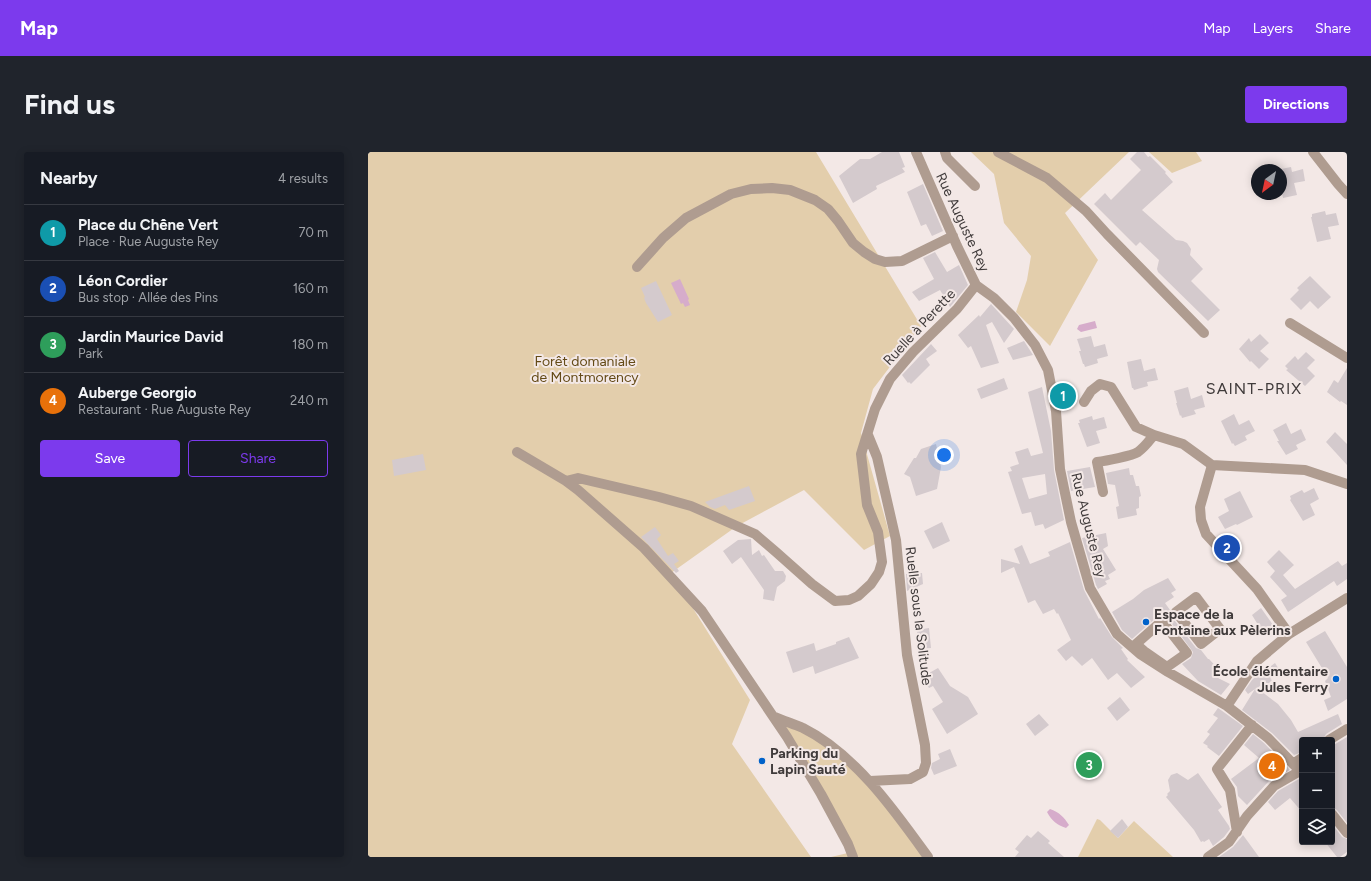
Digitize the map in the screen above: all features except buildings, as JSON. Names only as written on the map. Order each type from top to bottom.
[{"type":"street","name":"Rue Auguste Rey","points":[[916,152],[976,285],[994,298],[1014,318],[1035,345],[1048,370],[1056,411],[1060,468],[1071,522],[1090,588],[1117,634],[1140,654],[1227,706],[1268,738],[1298,769]]},
{"type":"street","points":[[944,152],[975,186]]},
{"type":"street","points":[[998,152],[1048,178],[1086,211],[1204,334]]},
{"type":"street","points":[[1312,152],[1347,194]]},
{"type":"street","points":[[637,267],[663,238],[686,218],[731,194],[751,189],[772,188],[790,190],[816,200],[828,209],[854,243],[864,252],[875,259],[885,262],[902,261],[953,236]]},
{"type":"street","name":"Ruelle à Perette","points":[[566,481],[578,478],[691,506],[754,534],[812,584],[835,601],[849,600],[858,596],[872,584],[879,572],[882,562],[878,532],[867,505],[861,454],[875,409],[890,379],[913,352],[957,309],[976,285]]},
{"type":"street","points":[[1290,323],[1347,358]]},
{"type":"street","points":[[1084,402],[1091,391],[1100,384],[1111,387],[1136,427],[1154,435],[1184,444],[1212,465],[1305,470],[1347,484]]},
{"type":"street","name":"Ruelle sous la Solitude","points":[[868,435],[877,457],[896,540],[907,655],[925,745],[926,762],[923,772],[910,780],[870,781]]},
{"type":"street","points":[[1103,492],[1097,462],[1108,461],[1137,452],[1147,444],[1154,435]]},
{"type":"street","points":[[517,452],[566,481],[578,490],[644,548],[702,611],[775,717],[821,794],[848,844],[853,857]]},
{"type":"street","points":[[1212,465],[1200,507],[1201,520],[1206,534],[1257,589],[1289,634]]},
{"type":"street","points":[[1196,597],[1220,629],[1201,644],[1176,612],[1196,597]]},
{"type":"street","points":[[1227,706],[1257,661],[1289,634],[1347,598]]},
{"type":"street","points":[[1162,621],[1187,653],[1167,668],[1136,644],[1162,621]]},
{"type":"street","points":[[775,717],[803,728],[831,746],[870,781],[928,857]]},
{"type":"street","points":[[1237,832],[1230,790],[1217,769],[1252,725]]},
{"type":"street","points":[[1334,737],[1347,729]]},
{"type":"street","points":[[1208,857],[1229,842],[1247,816],[1274,786],[1298,769]]},
{"type":"street","points":[[1335,818],[1347,833]]},
{"type":"green space","name":"Forêt domaniale de Montmorency","points":[[368,152],[816,152],[921,326],[873,389],[861,433],[890,536],[864,550],[804,490],[737,526],[671,573],[750,700],[732,744],[811,857],[368,857]]},
{"type":"green space","points":[[971,152],[1129,152],[1065,213],[1098,260],[1050,346],[1016,312],[1027,280],[1031,256],[1004,223],[994,174]]},
{"type":"green space","points":[[1149,152],[1196,152],[1202,161],[1172,173]]},
{"type":"green space","points":[[775,717],[803,728],[870,781],[927,857],[831,857],[852,852]]},
{"type":"green space","points":[[1097,819],[1100,820],[1118,838],[1134,821],[1173,857],[1078,857]]},
{"type":"shaded area","points":[[680,279],[689,299],[690,305],[685,307],[683,303],[681,304],[671,283]]},
{"type":"shaded area","points":[[1095,321],[1097,328],[1081,332],[1077,329],[1079,325]]},
{"type":"shaded area","points":[[1050,809],[1059,813],[1065,820],[1069,825],[1066,828],[1057,824],[1051,818],[1047,812]]},
{"type":"place","name":"Place du Chêne Vert","points":[[1063,396]]},
{"type":"place","name":"Léon Cordier","points":[[1227,548]]},
{"type":"place","name":"Espace de la Fontaine aux Pèlerins","points":[[1146,622]]},
{"type":"place","name":"École élémentaire Jules Ferry","points":[[1336,679]]},
{"type":"place","name":"Parking du Lapin Sauté","points":[[762,761]]},
{"type":"place","name":"Jardin Maurice David","points":[[1089,765]]},
{"type":"place","name":"Auberge Georgio","points":[[1272,766]]},
{"type":"district","name":"SAINT-PRIX","points":[[1254,388]]}]
